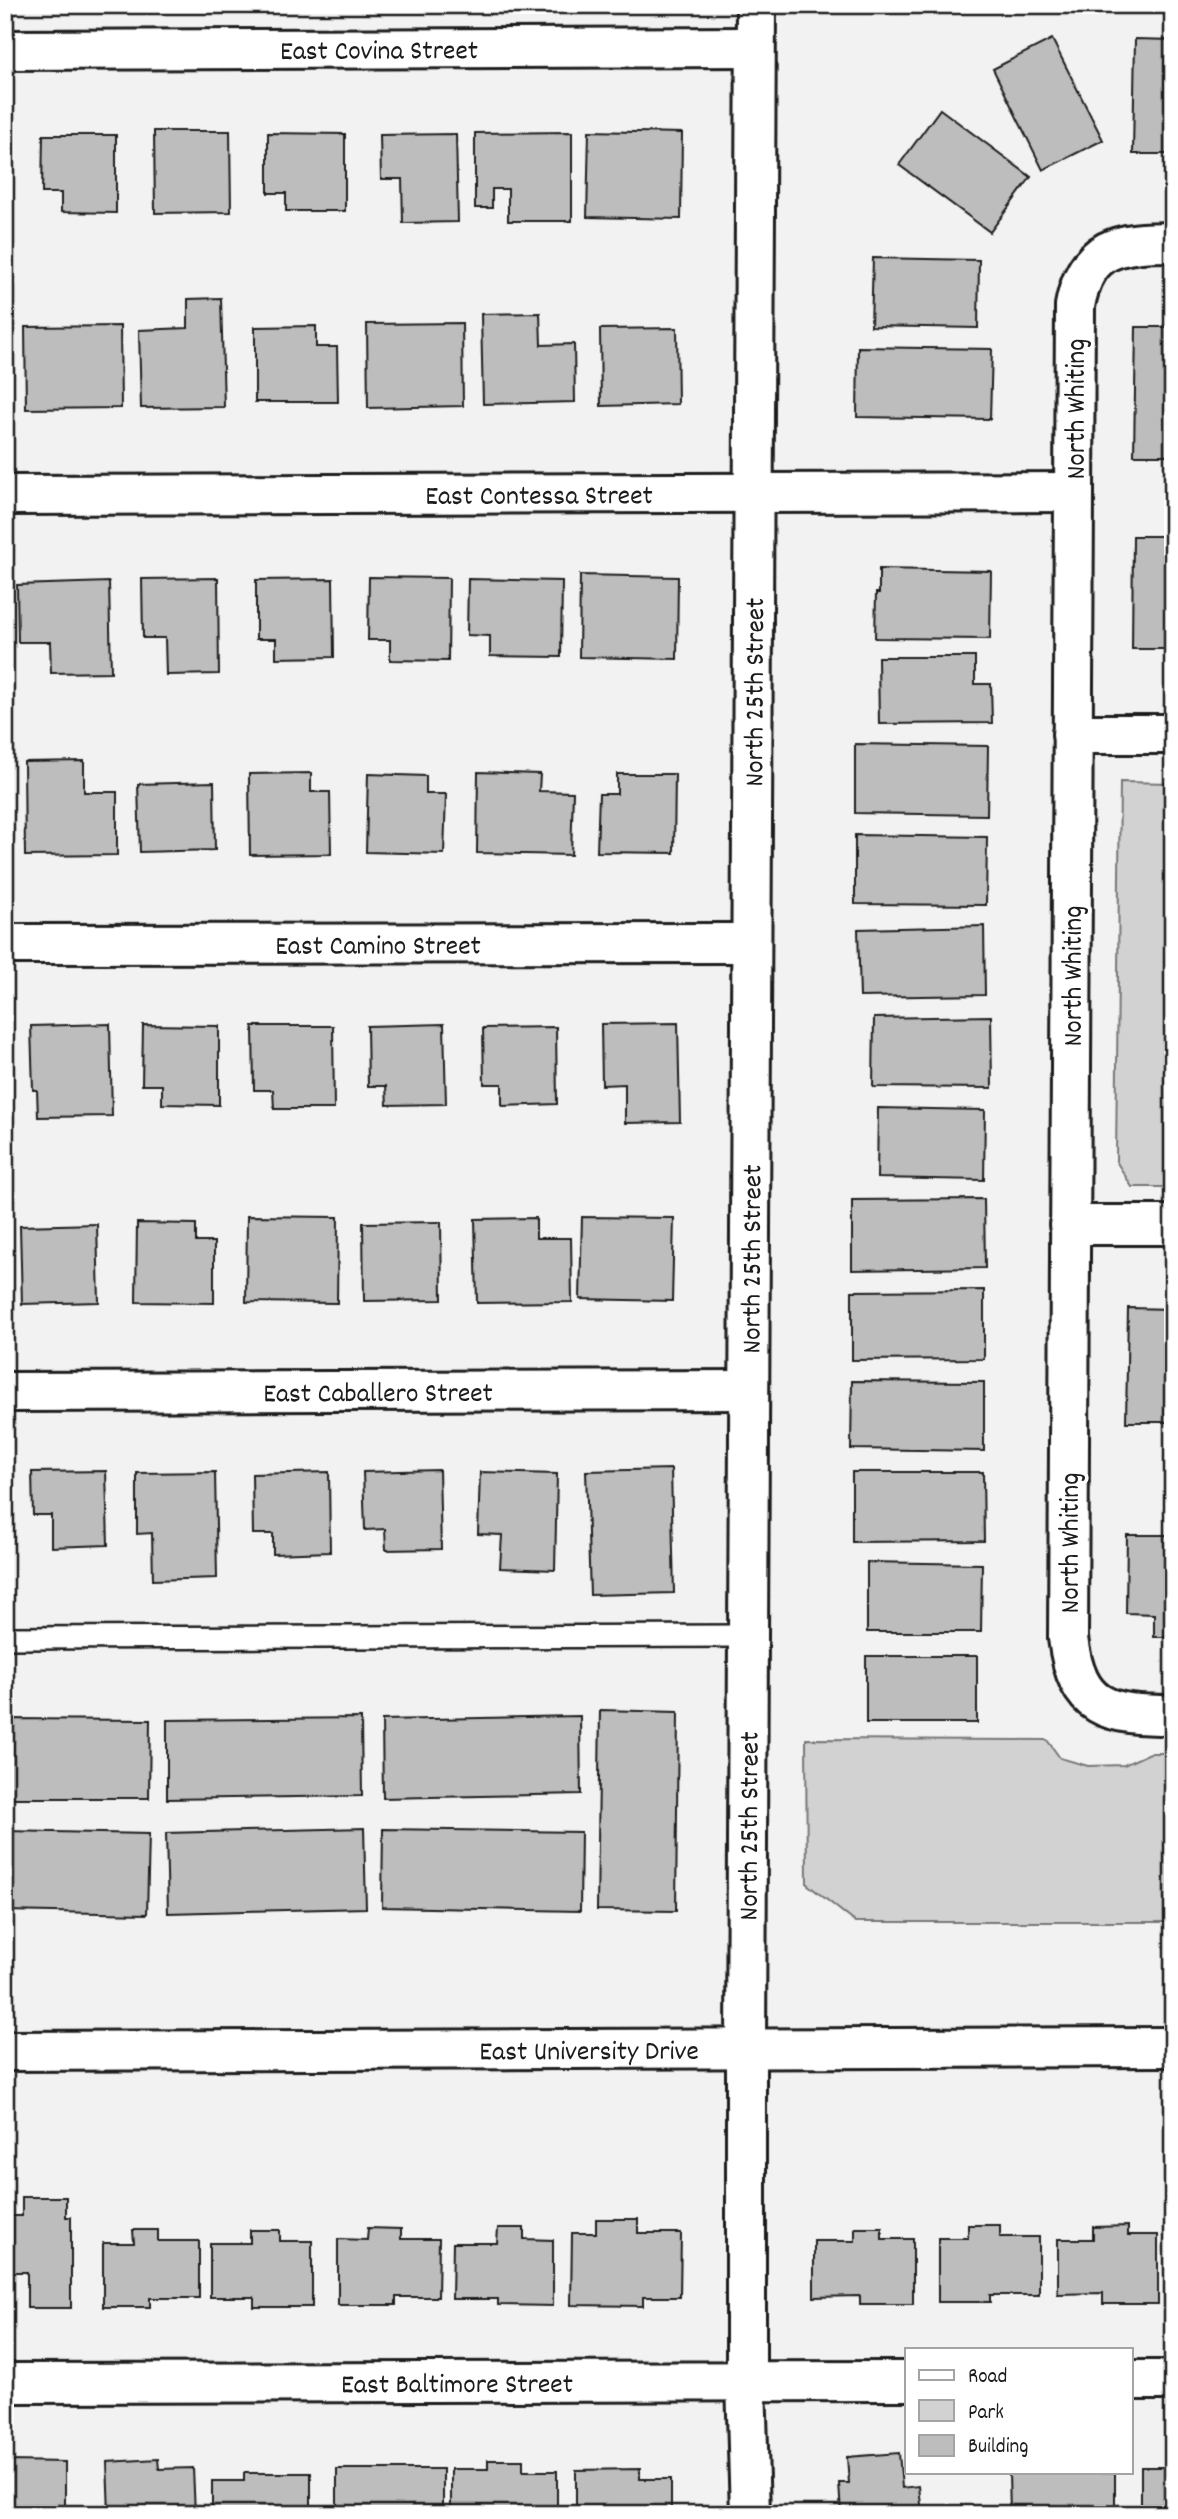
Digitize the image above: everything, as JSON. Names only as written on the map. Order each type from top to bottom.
[{"type":"street","name":"North 25th Street","points":[[750,2514],[746,2048],[755,5]]},
{"type":"street","name":"East Covina Street","points":[[5,50],[755,47]]},
{"type":"street","name":"North Whiting","points":[[1173,242],[1136,243],[1116,247],[1099,256],[1086,270],[1075,306],[1068,1638],[1074,1671],[1089,1699],[1108,1709],[1131,1714],[1173,1715]]},
{"type":"street","name":"East Contessa Street","points":[[5,495],[1073,492]]},
{"type":"street","points":[[1072,734],[1173,734]]},
{"type":"street","name":"East Camino Street","points":[[5,944],[751,943]]},
{"type":"street","points":[[1069,1225],[1173,1225]]},
{"type":"street","name":"East Caballero Street","points":[[5,1392],[749,1390]]},
{"type":"street","name":"East University Drive","points":[[5,2051],[1173,2047]]},
{"type":"street","points":[[1132,2380],[1173,2380]]},
{"type":"street","name":"East Baltimore Street","points":[[5,2383],[905,2381]]},
{"type":"lane","points":[[5,1638],[748,1636]]},
{"type":"shaded area","points":[[5,5],[718,5],[718,8],[5,8]]},
{"type":"green space","points":[[1120,782],[1173,783],[1173,1187],[1132,1187],[1116,1161]]},
{"type":"green space","points":[[806,1739],[1047,1740],[1060,1758],[1088,1766],[1124,1765],[1150,1753],[1173,1753],[1173,1922],[855,1922],[807,1884]]},
{"type":"building","points":[[1052,39],[1103,140],[1043,170],[993,69]]},
{"type":"building","points":[[1135,39],[1173,40],[1173,154],[1133,154]]},
{"type":"building","points":[[940,109],[1031,177],[990,232],[899,165]]},
{"type":"building","points":[[154,131],[230,131],[231,212],[155,213]]},
{"type":"building","points":[[589,131],[682,133],[681,219],[587,217]]},
{"type":"building","points":[[572,132],[572,221],[508,221],[508,189],[492,189],[492,208],[475,208],[475,133]]},
{"type":"building","points":[[268,133],[345,134],[345,211],[286,211],[286,193],[268,193]]},
{"type":"building","points":[[456,134],[458,222],[403,223],[402,179],[381,179],[380,135]]},
{"type":"building","points":[[43,135],[116,135],[116,213],[61,212],[61,193],[42,193]]},
{"type":"building","points":[[873,258],[979,260],[978,328],[871,326]]},
{"type":"building","points":[[221,298],[224,407],[141,408],[139,330],[188,328],[188,299]]},
{"type":"building","points":[[540,313],[541,345],[574,344],[575,402],[483,404],[481,314]]},
{"type":"building","points":[[462,323],[463,406],[368,408],[367,324]]},
{"type":"building","points":[[120,326],[121,408],[26,409],[25,327]]},
{"type":"building","points":[[316,326],[316,347],[337,347],[338,402],[255,402],[255,327]]},
{"type":"building","points":[[1136,327],[1173,327],[1173,455],[1134,455]]},
{"type":"building","points":[[677,328],[678,404],[601,406],[600,329]]},
{"type":"building","points":[[858,347],[992,349],[990,419],[857,417]]},
{"type":"building","points":[[1133,536],[1173,536],[1173,649],[1132,649]]},
{"type":"building","points":[[879,569],[991,571],[990,639],[875,638]]},
{"type":"building","points":[[580,575],[678,577],[677,659],[579,657]]},
{"type":"building","points":[[369,577],[449,578],[448,661],[390,660],[390,640],[368,640]]},
{"type":"building","points":[[218,578],[219,674],[166,675],[165,638],[143,638],[142,579]]},
{"type":"building","points":[[333,579],[334,657],[276,658],[276,639],[256,639],[256,580]]},
{"type":"building","points":[[468,579],[562,581],[561,657],[490,656],[490,636],[467,635]]},
{"type":"building","points":[[109,582],[111,672],[51,673],[50,642],[18,642],[17,585]]},
{"type":"building","points":[[878,657],[975,657],[975,684],[991,684],[992,723],[879,724]]},
{"type":"building","points":[[855,744],[988,746],[987,815],[855,813]]},
{"type":"building","points":[[84,761],[84,792],[117,792],[117,855],[25,856],[24,762]]},
{"type":"building","points":[[478,772],[540,774],[539,791],[573,792],[571,855],[477,853]]},
{"type":"building","points":[[311,773],[311,792],[330,792],[331,854],[250,855],[249,774]]},
{"type":"building","points":[[368,774],[426,776],[426,794],[446,794],[444,854],[366,852]]},
{"type":"building","points":[[617,774],[675,774],[674,853],[597,852],[599,794],[617,794]]},
{"type":"building","points":[[214,782],[215,850],[140,852],[138,784]]},
{"type":"building","points":[[855,835],[987,837],[986,905],[855,904]]},
{"type":"building","points":[[984,926],[985,995],[860,997],[858,929]]},
{"type":"building","points":[[991,1016],[992,1088],[873,1087],[874,1018]]},
{"type":"building","points":[[678,1023],[680,1122],[625,1123],[625,1084],[602,1085],[601,1024]]},
{"type":"building","points":[[110,1024],[112,1116],[38,1117],[37,1090],[33,1090],[31,1026]]},
{"type":"building","points":[[444,1024],[446,1104],[387,1105],[386,1086],[368,1086],[367,1026]]},
{"type":"building","points":[[143,1025],[219,1026],[219,1105],[162,1104],[162,1085],[142,1085]]},
{"type":"building","points":[[253,1026],[333,1026],[334,1109],[274,1109],[273,1090],[254,1090]]},
{"type":"building","points":[[556,1027],[557,1104],[502,1106],[502,1084],[484,1084],[483,1028]]},
{"type":"building","points":[[878,1108],[985,1110],[984,1180],[877,1178]]},
{"type":"building","points":[[984,1199],[985,1268],[852,1270],[852,1200]]},
{"type":"building","points":[[247,1216],[338,1217],[337,1303],[246,1302]]},
{"type":"building","points":[[582,1217],[674,1218],[672,1301],[580,1299]]},
{"type":"building","points":[[536,1218],[536,1238],[571,1238],[572,1302],[477,1303],[475,1219]]},
{"type":"building","points":[[441,1222],[442,1300],[364,1301],[363,1223]]},
{"type":"building","points":[[137,1223],[196,1224],[196,1242],[214,1242],[214,1303],[136,1302]]},
{"type":"building","points":[[97,1224],[99,1302],[22,1304],[20,1226]]},
{"type":"building","points":[[984,1290],[984,1359],[852,1360],[852,1291]]},
{"type":"building","points":[[1128,1308],[1173,1309],[1173,1422],[1126,1422]]},
{"type":"building","points":[[852,1381],[984,1382],[984,1451],[851,1449]]},
{"type":"building","points":[[671,1469],[674,1593],[590,1595],[586,1471]]},
{"type":"building","points":[[439,1470],[441,1549],[386,1550],[385,1529],[365,1530],[363,1472]]},
{"type":"building","points":[[106,1471],[108,1545],[51,1547],[51,1515],[33,1515],[32,1472]]},
{"type":"building","points":[[215,1472],[217,1578],[153,1580],[152,1533],[137,1534],[137,1473]]},
{"type":"building","points":[[329,1472],[330,1552],[273,1554],[273,1534],[253,1534],[252,1474]]},
{"type":"building","points":[[480,1472],[557,1474],[555,1570],[500,1568],[502,1535],[478,1534]]},
{"type":"building","points":[[852,1472],[983,1472],[984,1541],[852,1542]]},
{"type":"building","points":[[1127,1535],[1173,1535],[1173,1637],[1154,1637],[1154,1614],[1126,1613]]},
{"type":"building","points":[[867,1562],[982,1564],[981,1632],[867,1632]]},
{"type":"building","points":[[866,1656],[977,1656],[977,1723],[866,1723]]},
{"type":"building","points":[[600,1710],[678,1712],[676,1911],[597,1910]]},
{"type":"building","points":[[580,1716],[581,1794],[383,1798],[382,1720]]},
{"type":"building","points":[[361,1718],[362,1796],[167,1799],[167,1720]]},
{"type":"building","points":[[5,1719],[150,1720],[149,1798],[5,1798]]},
{"type":"building","points":[[364,1828],[366,1908],[168,1913],[166,1833]]},
{"type":"building","points":[[383,1829],[581,1832],[580,1911],[382,1907]]},
{"type":"building","points":[[5,1831],[149,1834],[147,1914],[5,1911]]},
{"type":"building","points":[[22,2197],[66,2197],[66,2217],[71,2217],[71,2308],[27,2308],[27,2272],[5,2272],[5,2216],[22,2216]]},
{"type":"building","points":[[596,2219],[638,2219],[638,2233],[681,2233],[680,2297],[643,2297],[643,2306],[571,2305],[572,2233],[596,2233]]},
{"type":"building","points":[[968,2225],[1000,2225],[1000,2237],[1039,2237],[1039,2295],[990,2295],[990,2302],[938,2302],[938,2238],[968,2238]]},
{"type":"building","points":[[1128,2226],[1128,2235],[1158,2235],[1158,2304],[1103,2304],[1103,2293],[1058,2294],[1058,2239],[1093,2239],[1093,2227]]},
{"type":"building","points":[[368,2228],[401,2229],[401,2239],[439,2239],[438,2297],[396,2297],[396,2305],[338,2305],[338,2239],[367,2240]]},
{"type":"building","points":[[498,2228],[524,2228],[524,2239],[553,2240],[553,2306],[498,2305],[498,2299],[452,2299],[453,2243],[497,2243]]},
{"type":"building","points":[[855,2228],[882,2228],[882,2239],[913,2239],[913,2304],[860,2304],[860,2296],[814,2297],[814,2241],[855,2241]]},
{"type":"building","points":[[133,2230],[158,2230],[158,2241],[199,2241],[199,2298],[150,2298],[150,2307],[103,2307],[103,2243],[134,2243]]},
{"type":"building","points":[[250,2230],[280,2230],[280,2241],[312,2241],[312,2307],[254,2307],[254,2297],[210,2297],[210,2243],[250,2243]]},
{"type":"building","points":[[899,2453],[902,2488],[919,2486],[922,2514],[841,2514],[839,2483],[849,2483],[847,2457]]},
{"type":"building","points":[[158,2459],[159,2469],[193,2468],[195,2514],[109,2514],[107,2462]]},
{"type":"building","points":[[488,2460],[523,2460],[523,2471],[557,2471],[557,2514],[451,2514],[451,2469],[488,2469]]},
{"type":"building","points":[[10,2461],[65,2462],[65,2514],[5,2514],[5,2474],[10,2474]]},
{"type":"building","points":[[1141,2467],[1173,2467],[1173,2514],[1141,2514]]},
{"type":"building","points":[[337,2469],[443,2469],[443,2514],[337,2514]]},
{"type":"building","points":[[640,2469],[640,2479],[671,2479],[671,2514],[576,2514],[576,2470]]},
{"type":"building","points":[[244,2473],[311,2473],[311,2514],[212,2514],[212,2481],[244,2481]]},
{"type":"building","points":[[1009,2474],[1115,2474],[1115,2514],[1010,2514]]}]
